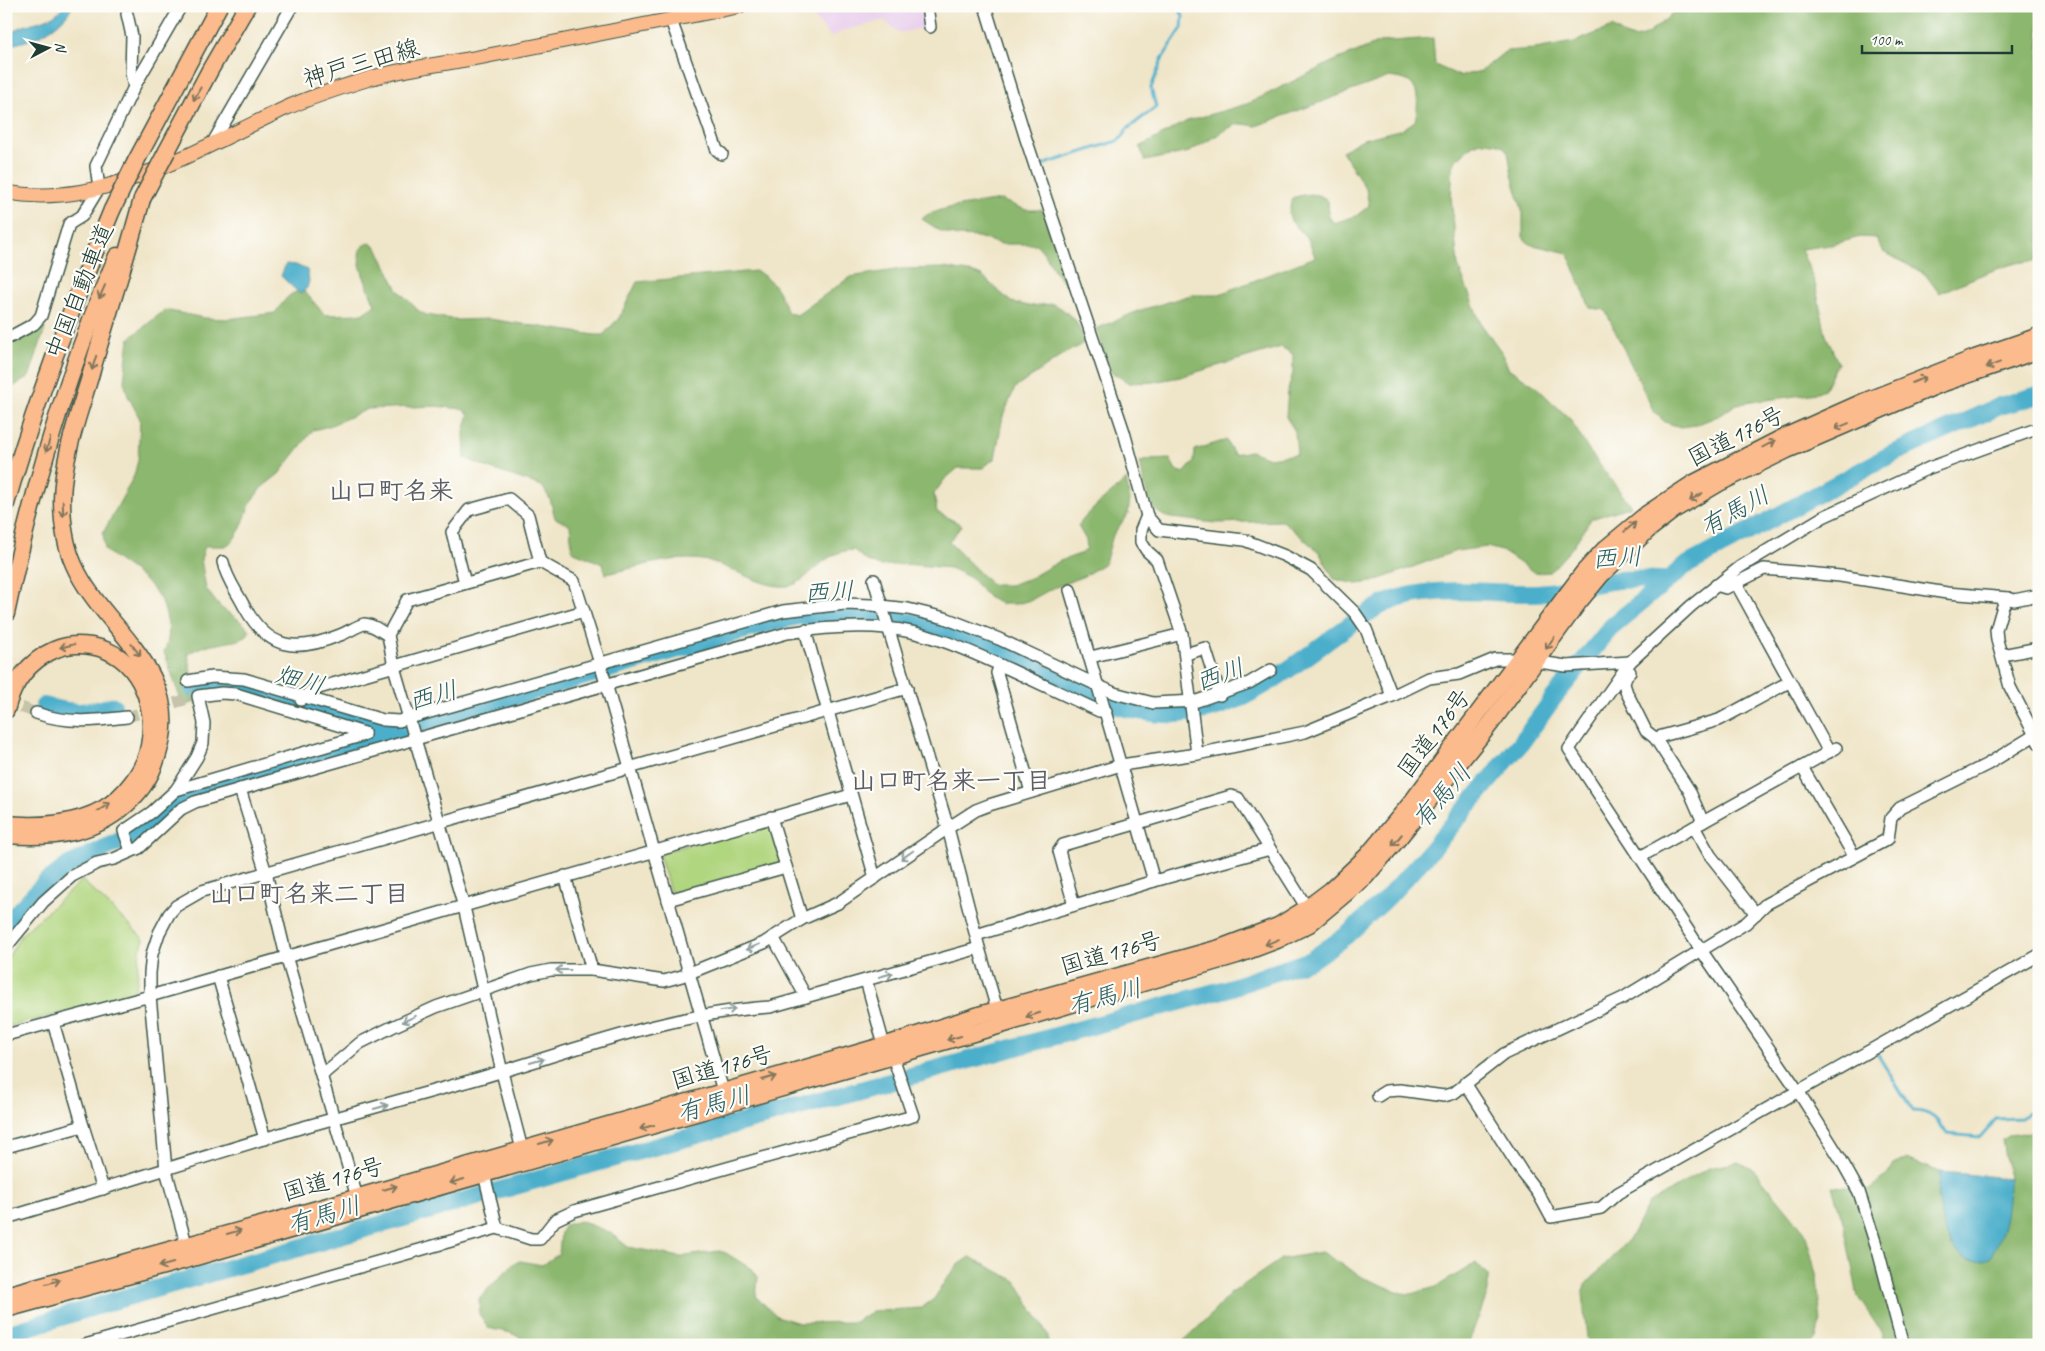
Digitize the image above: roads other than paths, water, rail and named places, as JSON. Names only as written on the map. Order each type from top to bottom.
[{"type":"highway","points":[[190,58],[214,6]]},
{"type":"highway","name":"中国自動車道","points":[[6,504],[23,444],[51,363],[112,210],[190,58],[220,6]]},
{"type":"highway","name":"中国自動車道","points":[[6,614],[38,480],[67,383],[97,303],[142,199],[210,70],[247,6]]},
{"type":"highway","points":[[210,70],[254,6]]},
{"type":"highway","points":[[6,836],[65,834],[102,823],[122,810],[140,791],[151,775],[161,742],[163,712],[154,679],[140,654],[93,596],[78,573],[66,540],[62,498],[66,461],[75,426],[142,199]]},
{"type":"highway","name":"国道176号","points":[[6,1309],[357,1197],[524,1156],[890,1052],[1220,948],[1278,926],[1331,890],[1367,856],[1411,803],[1582,573],[1605,549],[1647,514],[1694,483],[1780,439],[1863,402],[1975,358],[2039,336]]},
{"type":"highway","name":"国道176号","points":[[999,1017],[1237,955],[1277,940],[1308,924],[1364,877],[1397,840],[1491,723],[1578,603],[1621,555],[1648,530],[1675,509],[1719,483],[1778,454],[1938,385],[2039,350]]},
{"type":"highway","points":[[6,710],[19,680],[40,656],[58,648],[76,644],[102,648],[122,658],[137,675],[146,692],[151,716],[149,748],[142,766],[125,790],[104,809],[84,818],[59,823],[6,824]]},
{"type":"highway","name":"国道176号","points":[[6,1295],[485,1179],[524,1156],[723,1091],[890,1052]]},
{"type":"main road","name":"神戸三田線","points":[[6,192],[17,194],[58,194],[99,188],[149,173],[314,97],[373,77],[740,6]]},
{"type":"street","points":[[10,337],[34,324],[41,316],[69,224],[82,216],[99,188],[96,166],[134,87],[180,6]]},
{"type":"street","points":[[212,144],[292,6]]},
{"type":"street","points":[[927,6],[930,26]]},
{"type":"street","points":[[985,6],[1025,136],[1124,432],[1147,516],[1159,530],[1244,540],[1285,556],[1311,570],[1355,613],[1366,629],[1392,696]]},
{"type":"street","points":[[127,14],[132,36],[131,73],[134,87]]},
{"type":"street","points":[[672,20],[717,150],[722,154]]},
{"type":"street","points":[[1903,1345],[1879,1254],[1859,1192],[1798,1091],[1701,950],[1569,749],[1629,660],[1716,585],[1760,554],[1823,517],[1928,468],[2039,428]]},
{"type":"street","points":[[465,582],[452,532],[469,510],[509,499],[528,515],[540,562]]},
{"type":"street","points":[[1147,516],[1141,530],[1141,542],[1147,552],[1157,560],[1182,634],[1197,754]]},
{"type":"street","points":[[223,562],[225,570],[256,626],[268,638],[279,643],[300,645],[325,641],[354,630],[362,624],[371,625],[388,635]]},
{"type":"street","points":[[524,1156],[502,1072],[464,907],[394,667],[388,635],[407,600],[540,562],[574,581],[600,663],[723,1091]]},
{"type":"street","points":[[1716,585],[1726,588],[1764,569],[1840,576],[1947,593],[2014,600],[2039,595]]},
{"type":"street","points":[[874,580],[948,828],[999,1017]]},
{"type":"street","points":[[1640,857],[1832,750],[1789,682],[1736,583]]},
{"type":"street","points":[[1070,590],[1091,657],[1154,881]]},
{"type":"street","points":[[1378,1096],[1386,1091],[1400,1090],[1444,1096],[1454,1093],[1504,1054],[1623,998],[1746,923],[1766,904],[1888,838],[1891,818],[1900,808],[2037,739],[2010,687],[1996,630],[2003,606],[2008,598]]},
{"type":"street","points":[[130,849],[124,831],[152,812],[176,790],[197,757],[203,743],[204,723],[198,696],[222,693],[236,694],[383,720],[409,720],[783,611],[845,604],[881,605],[908,609],[961,623],[1098,684],[1114,693],[1144,701],[1175,704],[1220,695],[1249,683],[1271,670]]},
{"type":"street","points":[[299,704],[312,690],[584,611]]},
{"type":"street","points":[[6,947],[43,902],[72,876],[130,849],[139,848],[181,809],[195,802],[766,638],[804,630],[847,627],[887,628],[943,640],[1099,711],[1106,711]]},
{"type":"street","points":[[804,630],[874,878]]},
{"type":"street","points":[[1091,657],[1182,634]]},
{"type":"street","points":[[1186,654],[1205,648],[1220,695]]},
{"type":"street","points":[[2002,655],[2039,648]]},
{"type":"street","points":[[322,1075],[360,1043],[436,1007],[542,971],[592,970],[664,981],[690,973],[764,943],[802,919],[838,902],[976,810],[1031,792],[1121,765],[1197,754],[1305,732],[1392,696],[1429,678],[1459,674],[1495,659],[1537,661],[1566,666],[1629,660]]},
{"type":"street","points":[[1629,660],[1635,666],[1626,676],[1624,684],[1627,694],[1646,731],[1655,738],[1689,790],[1698,825],[1710,855],[1756,914]]},
{"type":"street","points":[[1000,665],[997,673],[1031,792]]},
{"type":"street","points":[[176,790],[364,735],[364,733],[299,704],[235,678],[212,677],[188,681]]},
{"type":"street","points":[[1655,738],[1719,720],[1789,682]]},
{"type":"street","points":[[188,1252],[166,1170],[150,996],[152,954],[159,933],[169,914],[176,906],[202,891],[906,688]]},
{"type":"street","points":[[36,713],[53,719],[89,722],[127,717]]},
{"type":"street","points":[[1802,767],[1854,856]]},
{"type":"street","points":[[240,789],[266,873],[286,956],[357,1197]]},
{"type":"street","points":[[6,1035],[464,907],[654,850],[850,795]]},
{"type":"street","points":[[1074,905],[1059,851],[1063,845],[1231,796],[1238,798],[1307,908]]},
{"type":"street","points":[[771,817],[802,919]]},
{"type":"street","points":[[976,935],[1154,881],[1270,849]]},
{"type":"street","points":[[668,900],[786,867]]},
{"type":"street","points":[[565,876],[592,970]]},
{"type":"street","points":[[773,937],[806,997]]},
{"type":"street","points":[[6,1218],[265,1139],[700,1015],[735,1009],[770,1007],[979,948]]},
{"type":"street","points":[[1465,1083],[1522,1172],[1538,1193],[1551,1217],[1601,1208],[1618,1193],[2039,955]]},
{"type":"street","points":[[218,976],[265,1139]]},
{"type":"street","points":[[85,1345],[497,1228],[531,1239],[540,1239],[555,1220],[574,1211],[912,1116],[866,980]]},
{"type":"street","points":[[53,1022],[103,1189]]},
{"type":"street","points":[[6,1147],[83,1126]]},
{"type":"street","points":[[485,1179],[497,1228]]},
{"type":"water","points":[[64,6],[73,6],[61,21],[53,27],[35,38],[6,45],[6,37],[14,31],[55,15]]},
{"type":"water","points":[[286,264],[296,265],[307,270],[309,281],[307,288],[300,294],[281,276]]},
{"type":"water","points":[[1940,1172],[2009,1178],[2003,1229],[1990,1258],[1977,1261],[1967,1258],[1958,1253],[1951,1244],[1942,1222],[1938,1199]]},
{"type":"waterway","points":[[1042,165],[1117,141],[1123,137],[1126,130],[1156,107],[1151,88],[1162,59],[1182,28],[1183,16],[1178,6]]},
{"type":"waterway","name":"有馬川","points":[[6,1334],[117,1300],[578,1168],[1226,989],[1311,960],[1347,935],[1387,898],[1425,857],[1521,743],[1555,696],[1612,626],[1685,566],[1892,454],[2000,406],[2039,395]]},
{"type":"waterway","name":"西川","points":[[9,921],[45,883],[69,865],[137,833],[184,795],[358,744],[391,732],[799,616],[868,614],[929,625],[962,634],[1111,704],[1144,712],[1175,714],[1202,711],[1228,703],[1253,691],[1278,677],[1364,615],[1386,603],[1403,597],[1460,591],[1536,593],[1619,580],[1668,580]]},
{"type":"waterway","name":"畑川","points":[[193,689],[226,685],[240,688],[323,710],[391,732]]},
{"type":"waterway","name":"畑川","points":[[44,706],[63,711],[78,712],[113,706]]},
{"type":"waterway","points":[[1876,1052],[1913,1111],[1919,1111],[1933,1117],[1947,1134],[1980,1137],[1996,1119],[2021,1118],[2039,1107]]},
{"type":"tunnel","points":[[127,717],[198,696]]},
{"type":"tunnel","points":[[6,701],[36,713]]},
{"type":"district","name":"山口町名来","points":[[391,491]]},
{"type":"district","name":"山口町名来一丁目","points":[[951,781]]},
{"type":"district","name":"山口町名来二丁目","points":[[309,894]]}]
